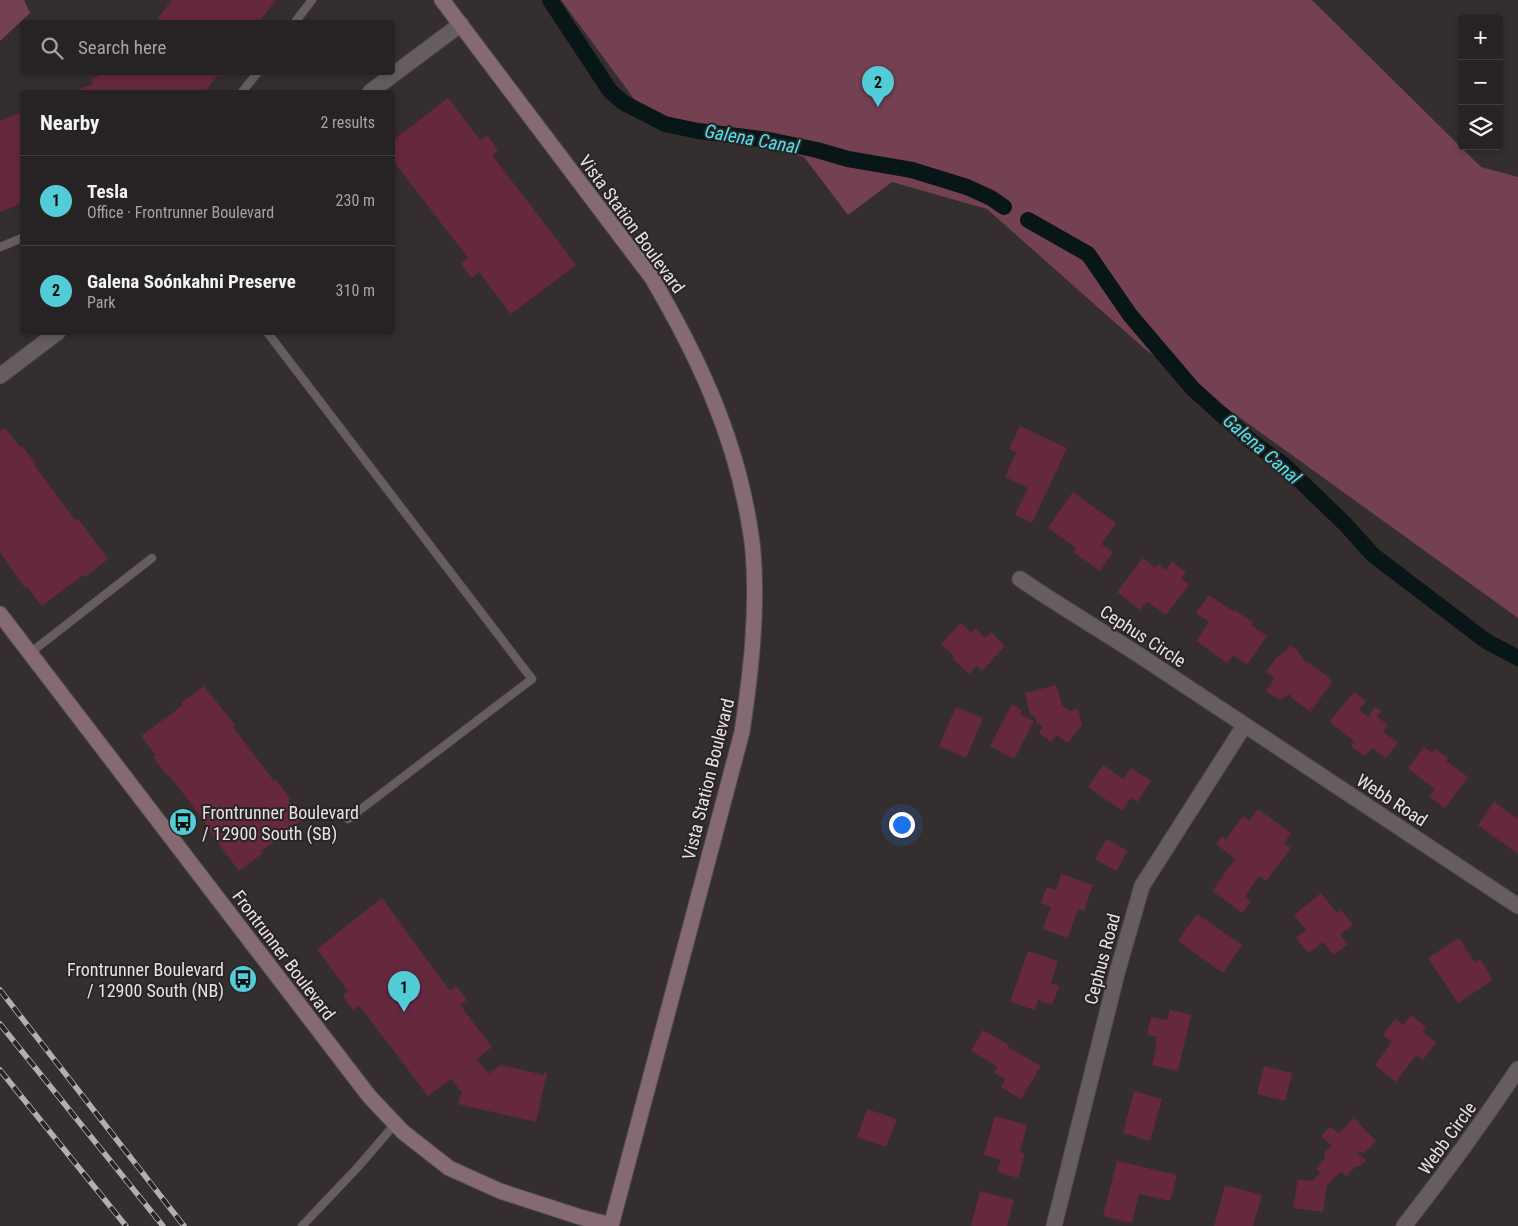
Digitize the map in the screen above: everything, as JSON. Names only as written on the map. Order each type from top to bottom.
[{"type":"street","name":"Vista Station Boulevard","points":[[442,0],[652,278],[676,319],[691,346],[717,407],[733,453],[744,498],[753,549],[755,597],[753,635],[749,684],[742,732],[611,1225]]},
{"type":"street","points":[[395,73],[460,24]]},
{"type":"street","points":[[373,90],[392,75]]},
{"type":"street","points":[[0,376],[54,335]]},
{"type":"street","name":"Cephus Circle","points":[[1020,579],[1120,642],[1244,726]]},
{"type":"street","name":"Frontrunner Boulevard","points":[[0,614],[369,1096],[403,1132],[449,1168],[500,1191],[611,1225]]},
{"type":"street","name":"Webb Road","points":[[1244,726],[1518,906]]},
{"type":"street","name":"Cephus Road","points":[[1054,1226],[1117,972],[1142,886],[1244,726]]},
{"type":"street","name":"Webb Circle","points":[[1404,1226],[1475,1132],[1518,1069]]},
{"type":"lane","points":[[297,20],[312,0]]},
{"type":"lane","points":[[244,90],[256,75]]},
{"type":"lane","points":[[0,247],[20,239]]},
{"type":"lane","points":[[269,335],[532,679],[348,819]]},
{"type":"lane","points":[[30,653],[152,558]]},
{"type":"lane","points":[[302,1226],[358,1167],[395,1124]]},
{"type":"shaded area","points":[[0,0],[24,0],[30,13],[20,20],[20,22],[0,41]]},
{"type":"shaded area","points":[[561,0],[1312,0],[1458,144],[1458,150],[1464,150],[1481,167],[1518,177],[1518,618],[1146,350],[987,209],[892,182],[848,215],[804,157],[643,111]]},
{"type":"building","points":[[172,0],[276,0],[261,20],[157,20]]},
{"type":"building","points":[[100,75],[218,75],[206,90],[76,90],[93,84],[91,79]]},
{"type":"building","points":[[448,98],[480,140],[487,135],[498,150],[492,155],[576,265],[511,314],[479,272],[472,278],[461,264],[468,258],[395,163],[395,139]]},
{"type":"building","points":[[20,113],[20,204],[0,212],[0,121]]},
{"type":"building","points":[[1020,426],[1067,448],[1032,523],[1015,515],[1028,488],[1005,477],[1016,453],[1009,449]]},
{"type":"building","points":[[5,428],[20,447],[22,446],[75,520],[78,519],[108,559],[42,606],[27,587],[25,588],[0,552],[0,431]]},
{"type":"building","points":[[1073,492],[1116,523],[1101,544],[1113,552],[1100,571],[1073,552],[1076,548],[1048,528]]},
{"type":"building","points":[[1143,558],[1155,568],[1158,564],[1166,570],[1172,561],[1186,572],[1181,578],[1189,585],[1166,615],[1147,601],[1140,610],[1117,592]]},
{"type":"building","points":[[1209,595],[1234,612],[1235,610],[1253,623],[1251,625],[1267,636],[1247,665],[1233,655],[1227,663],[1196,641],[1209,622],[1196,613]]},
{"type":"building","points":[[961,623],[971,633],[975,628],[985,638],[991,632],[1005,646],[982,671],[977,666],[969,674],[952,658],[954,656],[941,644]]},
{"type":"building","points":[[1290,645],[1297,650],[1304,660],[1327,676],[1332,682],[1314,707],[1310,709],[1312,713],[1289,694],[1280,700],[1266,691],[1275,678],[1266,672],[1277,657],[1286,651]]},
{"type":"building","points":[[1056,685],[1062,705],[1070,711],[1078,709],[1082,725],[1068,743],[1057,735],[1051,742],[1039,733],[1043,727],[1030,714],[1025,693]]},
{"type":"building","points":[[204,686],[235,725],[233,727],[274,781],[276,780],[290,798],[288,800],[303,819],[261,851],[263,853],[239,871],[209,831],[211,830],[153,757],[156,755],[141,736],[183,705],[181,703]]},
{"type":"building","points":[[1354,692],[1366,701],[1359,710],[1368,717],[1375,707],[1381,711],[1377,717],[1388,725],[1383,732],[1398,742],[1386,758],[1372,748],[1365,756],[1351,746],[1354,741],[1329,722]]},
{"type":"building","points":[[1012,704],[1022,710],[1020,714],[1034,721],[1014,759],[990,746]]},
{"type":"building","points":[[956,707],[983,718],[966,758],[939,746]]},
{"type":"building","points":[[1424,747],[1432,753],[1435,749],[1448,758],[1446,761],[1468,777],[1445,808],[1429,796],[1435,789],[1408,768]]},
{"type":"building","points":[[1103,765],[1123,779],[1131,768],[1151,781],[1137,802],[1131,797],[1122,811],[1088,787]]},
{"type":"building","points":[[1494,802],[1516,818],[1518,815],[1518,854],[1478,825]]},
{"type":"building","points":[[1258,809],[1291,833],[1284,843],[1291,848],[1266,881],[1259,876],[1245,896],[1251,901],[1242,913],[1212,891],[1235,859],[1216,844],[1222,836],[1226,839],[1243,816],[1249,821]]},
{"type":"building","points":[[1107,839],[1128,851],[1116,871],[1095,859]]},
{"type":"building","points":[[1061,874],[1093,885],[1084,911],[1078,909],[1068,938],[1043,929],[1051,907],[1041,903],[1047,887],[1056,890]]},
{"type":"building","points":[[1321,893],[1337,913],[1341,910],[1353,925],[1340,935],[1348,944],[1334,955],[1323,942],[1308,953],[1296,938],[1306,930],[1294,915]]},
{"type":"building","points":[[382,898],[450,991],[456,986],[467,1000],[460,1005],[492,1047],[477,1059],[488,1074],[500,1065],[544,1075],[544,1073],[547,1073],[536,1122],[458,1104],[460,1096],[463,1094],[451,1079],[428,1096],[359,1005],[353,1010],[343,996],[348,991],[317,949]]},
{"type":"building","points":[[1197,914],[1242,945],[1223,973],[1178,941]]},
{"type":"building","points":[[1459,938],[1475,963],[1480,959],[1493,980],[1458,1003],[1428,958]]},
{"type":"building","points":[[1028,951],[1058,961],[1051,983],[1059,986],[1052,1005],[1038,1000],[1035,1010],[1010,1002]]},
{"type":"building","points":[[1170,1010],[1191,1015],[1178,1071],[1152,1065],[1157,1037],[1147,1035],[1151,1017],[1167,1020]]},
{"type":"building","points":[[1411,1015],[1426,1027],[1422,1032],[1436,1042],[1423,1060],[1416,1055],[1396,1082],[1375,1065],[1392,1042],[1383,1035],[1395,1019],[1403,1025]]},
{"type":"building","points":[[983,1030],[1041,1066],[1021,1099],[1001,1087],[1005,1079],[994,1073],[997,1066],[971,1051]]},
{"type":"building","points":[[1264,1066],[1292,1073],[1285,1101],[1257,1094]]},
{"type":"building","points":[[1134,1091],[1162,1099],[1150,1141],[1123,1133]]},
{"type":"building","points":[[867,1109],[897,1119],[886,1147],[857,1137]]},
{"type":"building","points":[[995,1116],[1027,1125],[1020,1152],[1025,1154],[1018,1178],[997,1172],[1001,1160],[984,1155]]},
{"type":"building","points":[[1354,1118],[1376,1141],[1364,1153],[1357,1152],[1366,1161],[1360,1166],[1356,1166],[1346,1176],[1341,1171],[1327,1185],[1323,1212],[1293,1208],[1298,1179],[1312,1181],[1320,1173],[1316,1168],[1324,1160],[1325,1152],[1332,1146],[1321,1136],[1330,1127],[1339,1133]]},
{"type":"building","points":[[1117,1161],[1177,1175],[1170,1201],[1139,1194],[1132,1223],[1103,1216]]},
{"type":"building","points":[[1225,1185],[1262,1195],[1253,1226],[1214,1226]]},
{"type":"building","points":[[980,1191],[1014,1200],[1007,1226],[971,1226]]},
{"type":"waterway","name":"Galena Canal","points":[[550,0],[610,91],[624,103],[665,124],[698,131],[769,140],[817,150],[848,159],[912,170],[967,187],[991,198],[1004,207]]},
{"type":"waterway","name":"Galena Canal","points":[[1028,220],[1088,254],[1130,315],[1193,389],[1251,441],[1284,465],[1345,524],[1373,555],[1486,641],[1518,658]]},
{"type":"railway","points":[[0,990],[184,1226]]},
{"type":"railway","points":[[0,1024],[163,1226]]},
{"type":"railway","points":[[0,1070],[126,1226]]},
{"type":"place","name":"Galena Soónkahni Preserve","points":[[878,107]]},
{"type":"place","name":"Frontrunner Boulevard / 12900 South (SB)","points":[[183,822]]},
{"type":"place","name":"Frontrunner Boulevard / 12900 South (NB)","points":[[243,979]]},
{"type":"place","name":"Tesla","points":[[404,1012]]}]
